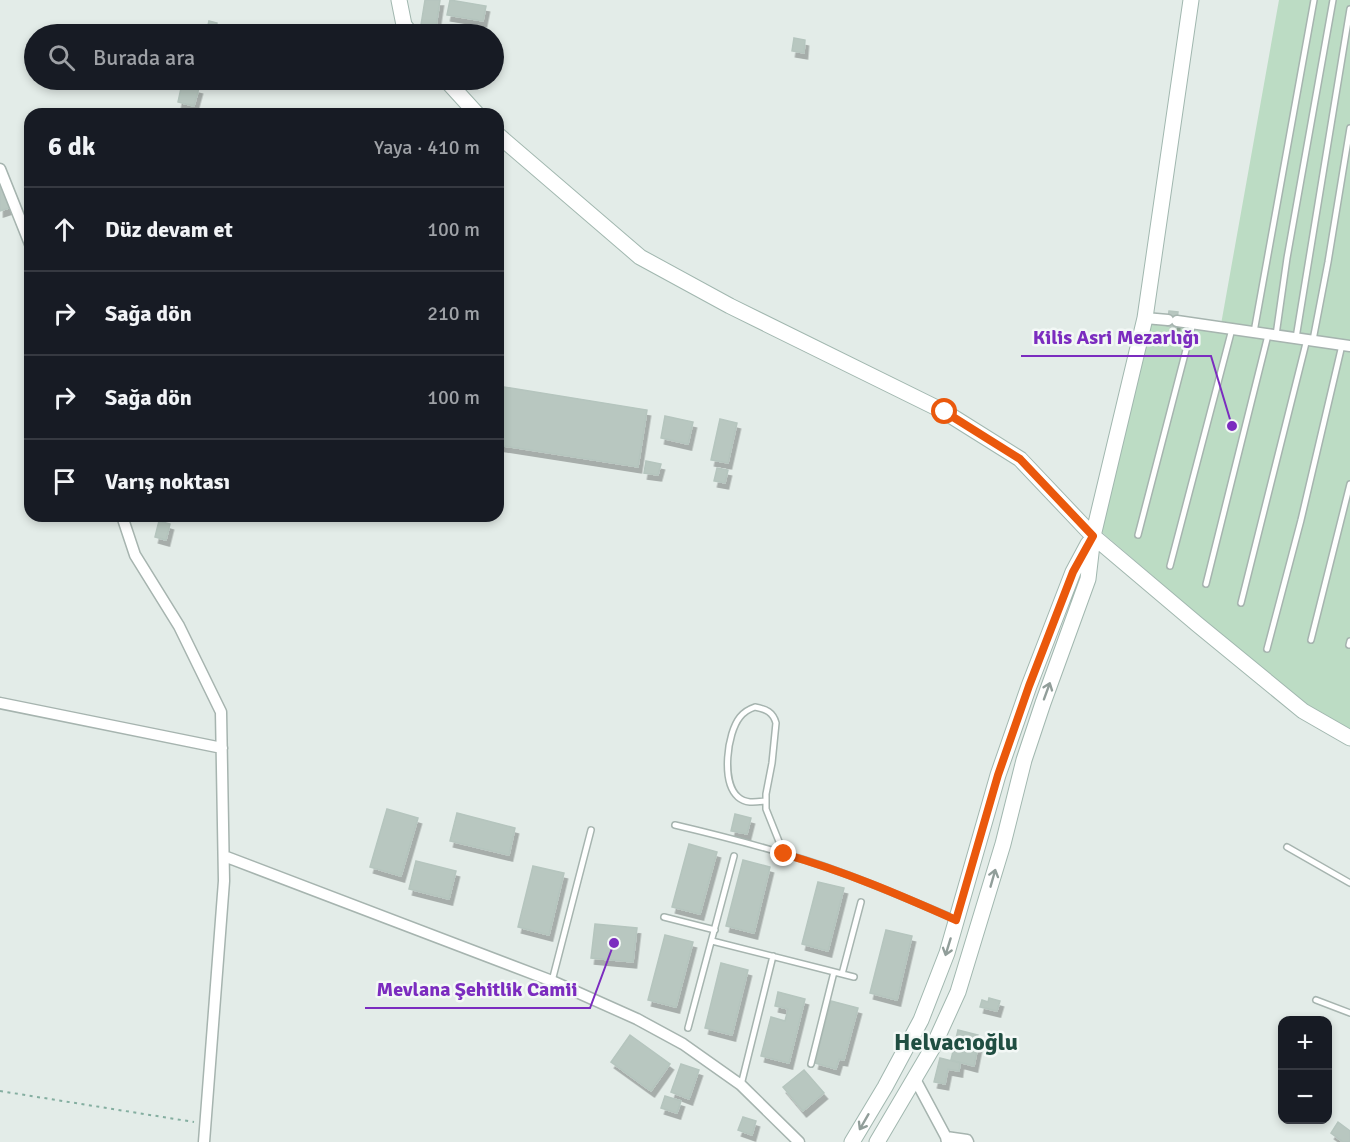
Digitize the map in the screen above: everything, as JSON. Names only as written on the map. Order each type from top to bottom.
[{"type":"street","points":[[399,0],[404,24]]},
{"type":"street","points":[[877,1142],[933,1047],[958,992],[1043,703],[1088,579],[1093,536],[1144,318],[1191,0]]},
{"type":"street","points":[[455,90],[472,108]]},
{"type":"street","points":[[504,140],[640,257],[730,306],[945,412],[1020,459],[1093,536],[1197,624],[1303,711],[1350,738]]},
{"type":"street","points":[[0,169],[24,229]]},
{"type":"street","points":[[1144,318],[1348,346]]},
{"type":"street","points":[[124,522],[135,555],[179,626],[221,712],[224,882],[204,1142]]},
{"type":"street","points":[[852,1142],[921,1020],[947,952],[998,775],[1029,686],[1073,572],[1093,536]]},
{"type":"street","points":[[0,702],[222,748]]},
{"type":"street","points":[[224,856],[552,981],[637,1019],[683,1044],[741,1085],[799,1142]]},
{"type":"street","points":[[915,1079],[947,1139],[967,1140],[968,1142]]},
{"type":"lane","points":[[1254,332],[1314,0]]},
{"type":"lane","points":[[1206,584],[1272,335],[1333,0]]},
{"type":"lane","points":[[1305,339],[1350,9]]},
{"type":"lane","points":[[1242,603],[1305,339],[1328,262],[1350,128]]},
{"type":"lane","points":[[1138,535],[1193,323]]},
{"type":"lane","points":[[1170,566],[1232,329]]},
{"type":"lane","points":[[1267,649],[1348,346]]},
{"type":"lane","points":[[1311,640],[1350,484]]},
{"type":"lane","points":[[765,801],[750,803],[738,797],[727,771],[730,743],[738,719],[755,707],[770,711],[776,723],[774,755],[765,801],[768,816],[784,854]]},
{"type":"lane","points":[[675,825],[839,871],[956,920]]},
{"type":"lane","points":[[552,981],[591,830]]},
{"type":"lane","points":[[1287,848],[1350,883]]},
{"type":"lane","points":[[688,1028],[734,856]]},
{"type":"lane","points":[[842,974],[861,902]]},
{"type":"lane","points":[[664,917],[715,930]]},
{"type":"lane","points":[[712,941],[854,977]]},
{"type":"lane","points":[[741,1085],[773,956]]},
{"type":"lane","points":[[811,1064],[834,972]]},
{"type":"lane","points":[[1316,1000],[1350,1013]]},
{"type":"path","points":[[0,1091],[206,1124]]},
{"type":"green space","points":[[1279,0],[1350,0],[1350,741],[1301,703],[1090,522],[1139,323],[1220,330]]},
{"type":"building","points":[[425,0],[440,0],[436,24],[421,24]]},
{"type":"building","points":[[450,0],[486,6],[483,21],[447,15]]},
{"type":"building","points":[[794,38],[805,40],[804,53],[792,51]]},
{"type":"building","points":[[181,90],[198,90],[194,106],[178,102]]},
{"type":"building","points":[[0,179],[9,208],[0,211]]},
{"type":"building","points":[[1169,311],[1178,312],[1176,328],[1167,326]]},
{"type":"building","points":[[504,387],[647,410],[638,467],[504,446]]},
{"type":"building","points":[[665,416],[693,422],[688,444],[661,438]]},
{"type":"building","points":[[720,419],[737,423],[728,463],[711,460]]},
{"type":"building","points":[[646,461],[661,464],[658,475],[644,473]]},
{"type":"building","points":[[717,468],[728,470],[725,483],[714,481]]},
{"type":"building","points":[[159,522],[170,524],[166,540],[155,537]]},
{"type":"building","points":[[387,809],[418,818],[401,876],[370,867]]},
{"type":"building","points":[[457,813],[515,828],[509,855],[450,841]]},
{"type":"building","points":[[735,814],[751,818],[747,834],[731,831]]},
{"type":"building","points":[[689,844],[717,852],[700,914],[672,907]]},
{"type":"building","points":[[743,860],[770,867],[754,933],[726,926]]},
{"type":"building","points":[[416,861],[456,871],[449,899],[409,889]]},
{"type":"building","points":[[533,866],[564,873],[549,935],[518,927]]},
{"type":"building","points":[[818,882],[844,888],[828,951],[802,944]]},
{"type":"building","points":[[595,924],[637,928],[633,962],[591,958]]},
{"type":"building","points":[[886,930],[912,936],[897,1000],[870,993]]},
{"type":"building","points":[[665,935],[693,942],[676,1007],[648,1000]]},
{"type":"building","points":[[721,963],[748,970],[732,1035],[705,1028]]},
{"type":"building","points":[[778,992],[805,999],[789,1063],[761,1056],[771,1017],[785,1021],[788,1009],[775,1006]]},
{"type":"building","points":[[989,998],[1000,1001],[997,1011],[980,1007],[982,1000],[988,1002]]},
{"type":"building","points":[[831,1001],[858,1008],[844,1060],[839,1059],[836,1069],[815,1063]]},
{"type":"building","points":[[958,1030],[978,1035],[974,1066],[951,1060]]},
{"type":"building","points":[[630,1035],[670,1064],[651,1091],[611,1062]]},
{"type":"building","points":[[940,1058],[960,1063],[959,1071],[948,1069],[945,1084],[934,1082]]},
{"type":"building","points":[[681,1064],[699,1070],[689,1099],[671,1092]]},
{"type":"building","points":[[804,1070],[824,1093],[803,1111],[783,1087]]},
{"type":"building","points":[[665,1096],[681,1101],[677,1113],[661,1108]]},
{"type":"building","points":[[743,1117],[756,1121],[752,1135],[738,1130]]},
{"type":"building","points":[[1338,1122],[1350,1131],[1350,1142],[1343,1142],[1331,1133]]},
{"type":"place","name":"Kilis Asri Mezarlığı","points":[[1232,426]]},
{"type":"place","name":"Mevlana Şehitlik Camii","points":[[614,943]]},
{"type":"district","name":"Helvacıoğlu","points":[[956,1042]]},
{"type":"route","points":[[784,854],[839,871],[956,920],[998,775],[1029,686],[1073,572],[1093,536],[1020,459],[945,412]]}]
